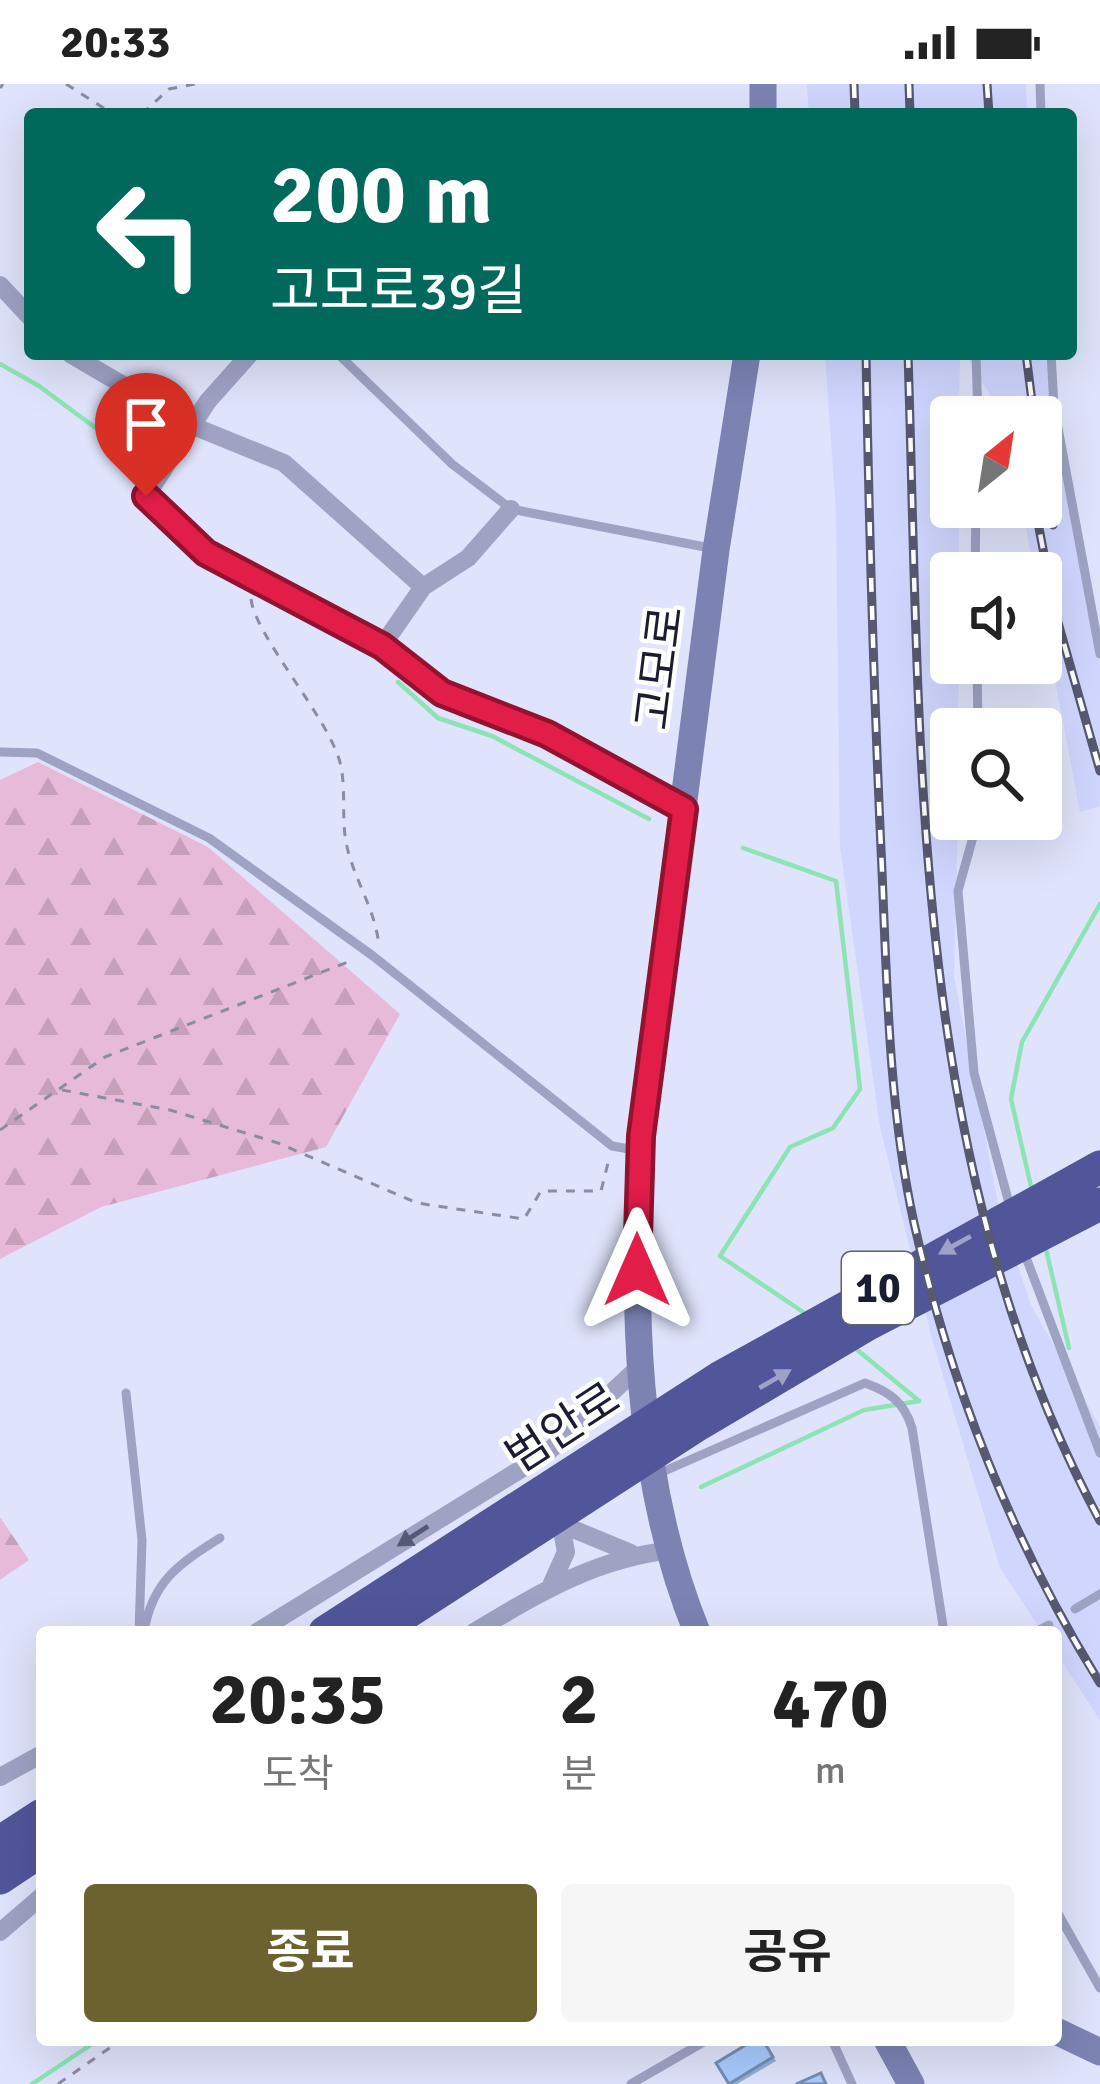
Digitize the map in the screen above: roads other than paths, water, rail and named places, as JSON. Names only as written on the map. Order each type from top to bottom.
[{"type":"highway","name":"범안로","points":[[334,1626],[718,1378],[1097,1168]]},
{"type":"highway","name":"범안로","points":[[386,1626],[699,1424],[868,1324],[1100,1204]]},
{"type":"highway","points":[[0,1842],[36,1819]]},
{"type":"highway","points":[[0,1879],[36,1854]]},
{"type":"main road","name":"고모로","points":[[695,1626],[655,1475],[640,1366],[635,1232],[626,1149],[684,809],[716,550],[746,360]]},
{"type":"main road","points":[[146,496],[206,553],[382,646],[442,693],[547,734],[684,809]]},
{"type":"main road","points":[[1062,2034],[1100,2052]]},
{"type":"main road","points":[[890,2046],[911,2084]]},
{"type":"street","points":[[0,285],[24,311]]},
{"type":"street","points":[[81,360],[193,426],[284,463],[423,587]]},
{"type":"street","points":[[146,496],[245,360]]},
{"type":"street","points":[[382,646],[423,587],[468,558],[511,508]]},
{"type":"street","points":[[267,1626],[568,1436],[640,1366]]},
{"type":"street","points":[[479,1495],[634,1554]]},
{"type":"street","points":[[550,1588],[566,1552],[561,1526]]},
{"type":"street","points":[[484,1626],[550,1588],[634,1554],[673,1550]]},
{"type":"street","points":[[0,1777],[36,1757]]},
{"type":"street","points":[[0,1932],[36,1901]]},
{"type":"lane","points":[[344,360],[452,464],[511,508],[716,550]]},
{"type":"lane","points":[[976,360],[977,396]]},
{"type":"lane","points":[[1051,360],[1054,406],[1100,654]]},
{"type":"lane","points":[[0,752],[38,753],[208,838],[626,1149]]},
{"type":"lane","points":[[972,840],[958,891],[974,1073],[1036,1293],[1100,1453]]},
{"type":"lane","points":[[655,1475],[865,1383],[900,1401],[912,1428],[945,1626]]},
{"type":"lane","points":[[126,1393],[142,1540],[141,1626]]},
{"type":"lane","points":[[143,1626],[169,1570],[220,1538]]},
{"type":"lane","points":[[1075,1609],[1099,1596]]},
{"type":"lane","points":[[1062,1921],[1100,1988]]},
{"type":"lane","points":[[631,2084],[697,2046]]},
{"type":"lane","points":[[835,2046],[852,2084]]},
{"type":"waterway","points":[[0,364],[39,386],[139,460]]},
{"type":"waterway","points":[[398,682],[438,718],[492,736],[649,819]]},
{"type":"waterway","points":[[743,848],[836,881],[860,1089],[833,1128],[790,1147],[720,1256],[806,1314]]},
{"type":"waterway","points":[[1032,1191],[1011,1099],[1022,1042],[1100,904]]},
{"type":"waterway","points":[[1046,1249],[1069,1348]]},
{"type":"waterway","points":[[855,1348],[919,1401]]},
{"type":"waterway","points":[[701,1487],[864,1410],[919,1401]]},
{"type":"waterway","points":[[32,2084],[89,2046]]},
{"type":"railway","points":[[854,84],[855,108]]},
{"type":"railway","points":[[909,84],[910,108]]},
{"type":"railway","points":[[987,84],[989,108]]},
{"type":"railway","points":[[866,360],[886,959],[894,1092],[906,1180],[946,1344],[988,1461],[1039,1574],[1100,1683]]},
{"type":"railway","points":[[908,360],[924,803],[937,951],[958,1098],[991,1243],[1037,1384],[1100,1521]]},
{"type":"railway","points":[[1027,360],[1031,396]]},
{"type":"railway","points":[[1039,528],[1055,612],[1100,771]]}]
